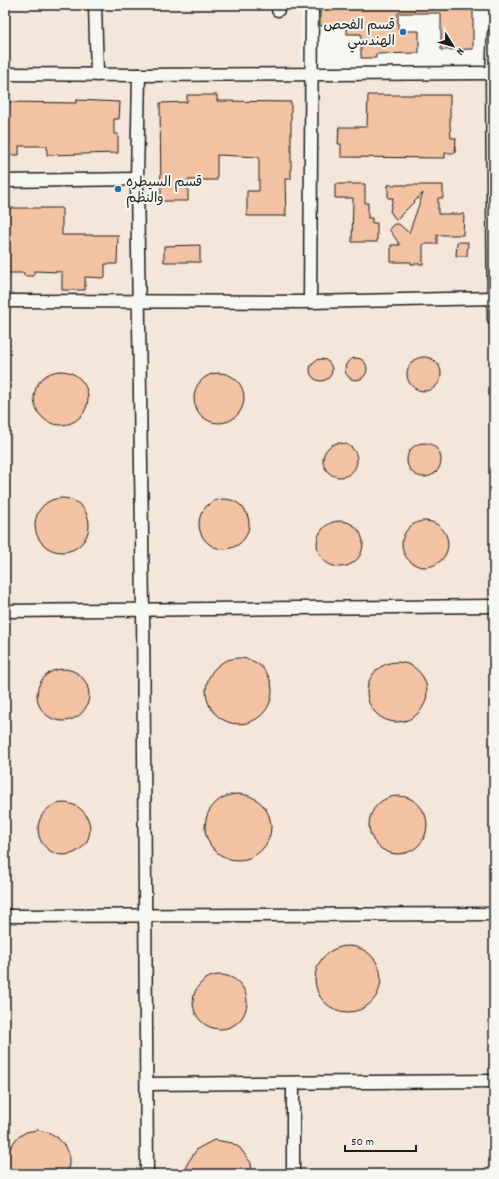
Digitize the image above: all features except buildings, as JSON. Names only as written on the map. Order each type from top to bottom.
[{"type":"street","points":[[95,5],[97,75]]},
{"type":"street","points":[[310,302],[313,73],[312,5]]},
{"type":"street","points":[[494,34],[494,319]]},
{"type":"street","points":[[5,74],[139,75],[493,73]]},
{"type":"street","points":[[139,75],[137,179],[140,300],[147,1174]]},
{"type":"street","points":[[5,181],[137,179]]},
{"type":"street","points":[[5,301],[140,300],[310,302],[494,298]]},
{"type":"street","points":[[5,611],[143,608],[494,606]]},
{"type":"street","points":[[5,916],[494,914]]},
{"type":"street","points":[[147,1084],[494,1081]]},
{"type":"street","points":[[293,1083],[293,1174]]},
{"type":"shaded area","points":[[5,5],[301,5],[302,78],[494,73],[494,1174],[5,1174]]},
{"type":"place","name":"قسم الفحص الهندسي","points":[[403,32]]},
{"type":"place","name":"قسم السيطره والنظم","points":[[118,189]]}]
